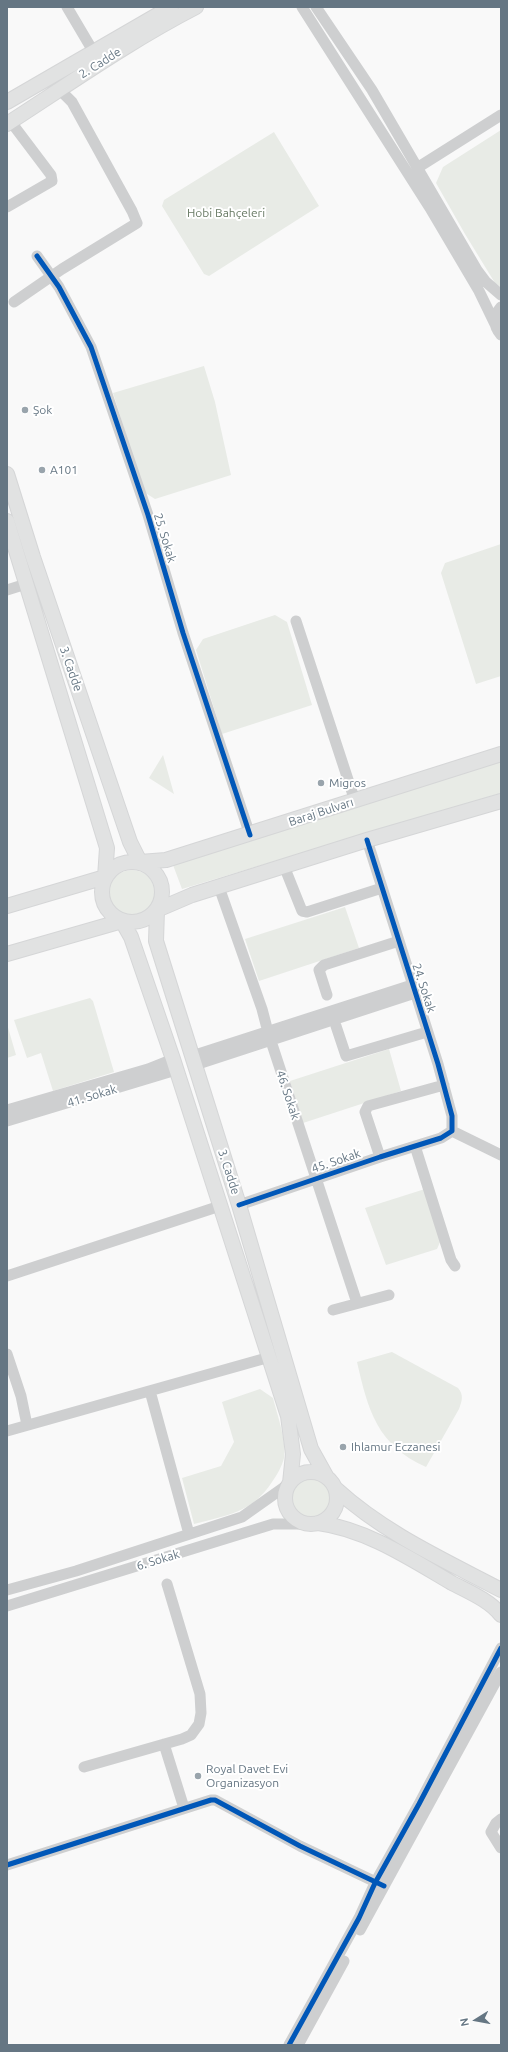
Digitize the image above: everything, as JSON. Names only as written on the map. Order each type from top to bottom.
[{"type":"main road","name":"2. Cadde","points":[[7,102],[171,7]]},
{"type":"main road","name":"2. Cadde","points":[[9,123],[59,88],[196,7]]},
{"type":"main road","name":"3. Cadde","points":[[7,474],[33,557],[130,842],[140,862]]},
{"type":"main road","name":"3. Cadde","points":[[7,521],[106,848],[105,877]]},
{"type":"main road","name":"Baraj Bulvarı","points":[[140,862],[166,860],[250,835],[501,754]]},
{"type":"main road","points":[[157,910],[192,895],[367,840],[501,801]]},
{"type":"main road","points":[[130,861],[140,862],[153,870],[161,882],[163,892],[161,902],[157,910],[150,917],[132,923],[122,921],[109,912],[102,898],[102,887],[105,877],[112,869],[120,864],[130,861]]},
{"type":"main road","points":[[7,906],[105,877]]},
{"type":"main road","name":"3. Cadde","points":[[157,910],[156,941],[239,1205],[310,1449],[326,1476]]},
{"type":"main road","name":"3. Cadde","points":[[122,921],[131,937],[175,1064],[288,1416],[293,1454],[290,1483]]},
{"type":"main road","points":[[7,954],[122,921]]},
{"type":"main road","points":[[501,1590],[380,1526],[358,1510],[336,1490],[326,1476],[310,1472],[302,1473],[290,1483],[285,1498],[286,1506],[295,1519],[314,1524],[332,1525],[350,1530],[378,1542],[495,1608],[501,1615]]},
{"type":"main road","points":[[314,1524],[332,1514],[336,1506],[336,1490]]},
{"type":"street","points":[[67,7],[93,51]]},
{"type":"street","points":[[302,7],[430,208],[479,291],[501,335]]},
{"type":"street","points":[[316,7],[372,90],[477,270],[486,282],[501,295]]},
{"type":"street","points":[[14,302],[52,276],[137,223],[72,102],[59,88]]},
{"type":"street","points":[[417,168],[501,115]]},
{"type":"street","points":[[7,207],[52,181],[52,175],[9,123]]},
{"type":"street","name":"25. Sokak","points":[[37,256],[52,276],[91,347],[109,395],[148,515],[186,640],[250,835]]},
{"type":"street","points":[[495,324],[497,313],[501,307]]},
{"type":"street","points":[[7,590],[26,584]]},
{"type":"street","points":[[296,621],[355,801]]},
{"type":"street","name":"24. Sokak","points":[[367,840],[444,1085],[452,1116],[452,1131]]},
{"type":"street","points":[[284,866],[302,911],[307,912],[382,888]]},
{"type":"street","name":"46. Sokak","points":[[218,887],[262,1009],[269,1036],[357,1303]]},
{"type":"street","points":[[327,995],[320,970],[324,964],[399,941]]},
{"type":"street","points":[[194,1060],[414,989]]},
{"type":"street","points":[[336,1026],[346,1056],[428,1032]]},
{"type":"street","name":"41. Sokak","points":[[7,1110],[148,1069],[175,1064]]},
{"type":"street","name":"41. Sokak","points":[[7,1121],[175,1064]]},
{"type":"street","points":[[380,1157],[365,1112],[368,1106],[444,1085]]},
{"type":"street","points":[[452,1131],[501,1155]]},
{"type":"street","name":"45. Sokak","points":[[239,1205],[315,1178],[441,1138],[452,1131]]},
{"type":"street","points":[[414,1146],[451,1260],[455,1266]]},
{"type":"street","points":[[7,1276],[220,1206]]},
{"type":"street","points":[[333,1310],[389,1295]]},
{"type":"street","points":[[7,1354],[21,1396],[27,1425]]},
{"type":"street","points":[[7,1431],[270,1357]]},
{"type":"street","points":[[150,1391],[189,1534]]},
{"type":"street","name":"6. Sokak","points":[[7,1590],[76,1571],[242,1517],[290,1483]]},
{"type":"street","name":"6. Sokak","points":[[7,1606],[273,1524],[314,1524]]},
{"type":"street","points":[[84,1767],[190,1735],[199,1724],[201,1713],[200,1694],[166,1584]]},
{"type":"street","points":[[298,2045],[501,1648]]},
{"type":"street","points":[[289,2045],[359,1918],[380,1885],[501,1672]]},
{"type":"street","points":[[164,1744],[184,1808]]},
{"type":"street","points":[[7,1865],[184,1808],[210,1800],[215,1800],[300,1846],[380,1885]]},
{"type":"street","points":[[501,1819],[496,1823],[491,1832],[501,1848]]},
{"type":"green space","points":[[501,130],[501,287],[495,283],[436,183],[443,167]]},
{"type":"green space","name":"Hobi Bahçeleri","points":[[274,132],[319,206],[209,276],[204,274],[162,206],[164,200]]},
{"type":"green space","points":[[204,366],[215,402],[231,475],[155,499],[144,492],[113,393]]},
{"type":"green space","points":[[501,544],[501,676],[476,684],[441,573],[445,563]]},
{"type":"green space","points":[[275,615],[287,622],[312,705],[222,734],[196,650],[203,639]]},
{"type":"green space","points":[[163,755],[174,794],[149,778]]},
{"type":"green space","points":[[501,761],[501,793],[182,889],[173,865]]},
{"type":"green space","points":[[137,870],[141,871],[151,880],[154,884],[154,902],[145,912],[137,916],[127,916],[119,912],[110,902],[109,888],[113,880],[123,871]]},
{"type":"green space","points":[[345,907],[359,948],[259,981],[245,939]]},
{"type":"green space","points":[[90,998],[93,1001],[114,1072],[53,1091],[41,1053],[27,1058],[14,1020]]},
{"type":"green space","points":[[7,1024],[16,1055],[7,1058]]},
{"type":"green space","points":[[389,1049],[401,1091],[303,1123],[290,1081]]},
{"type":"green space","points":[[425,1189],[441,1240],[437,1249],[386,1265],[365,1208]]},
{"type":"green space","points":[[392,1352],[458,1388],[462,1396],[459,1409],[426,1467],[409,1458],[396,1448],[386,1437],[377,1424],[366,1396],[357,1362]]},
{"type":"green space","points":[[260,1389],[273,1398],[285,1451],[282,1464],[274,1479],[264,1492],[247,1507],[228,1515],[194,1524],[182,1478],[221,1466],[234,1442],[222,1402]]},
{"type":"green space","points":[[315,1478],[322,1481],[328,1487],[331,1498],[330,1506],[322,1515],[315,1518],[307,1518],[300,1515],[292,1506],[291,1494],[294,1487],[303,1479]]},
{"type":"cycle path","points":[[37,256],[59,287],[91,347],[148,515],[183,633],[250,835]]},
{"type":"cycle path","points":[[239,1205],[441,1138],[452,1131],[452,1116],[438,1064],[367,840]]},
{"type":"cycle path","points":[[289,2045],[359,1918],[375,1883],[419,1804],[501,1648]]},
{"type":"cycle path","points":[[7,1865],[215,1800],[300,1846],[384,1886]]},
{"type":"place","name":"Şok","points":[[25,410]]},
{"type":"place","name":"A101","points":[[42,470]]},
{"type":"place","name":"Migros","points":[[321,783]]},
{"type":"place","name":"Ihlamur Eczanesi","points":[[343,1447]]},
{"type":"place","name":"Royal Davet Evi Organizasyon","points":[[198,1776]]}]
